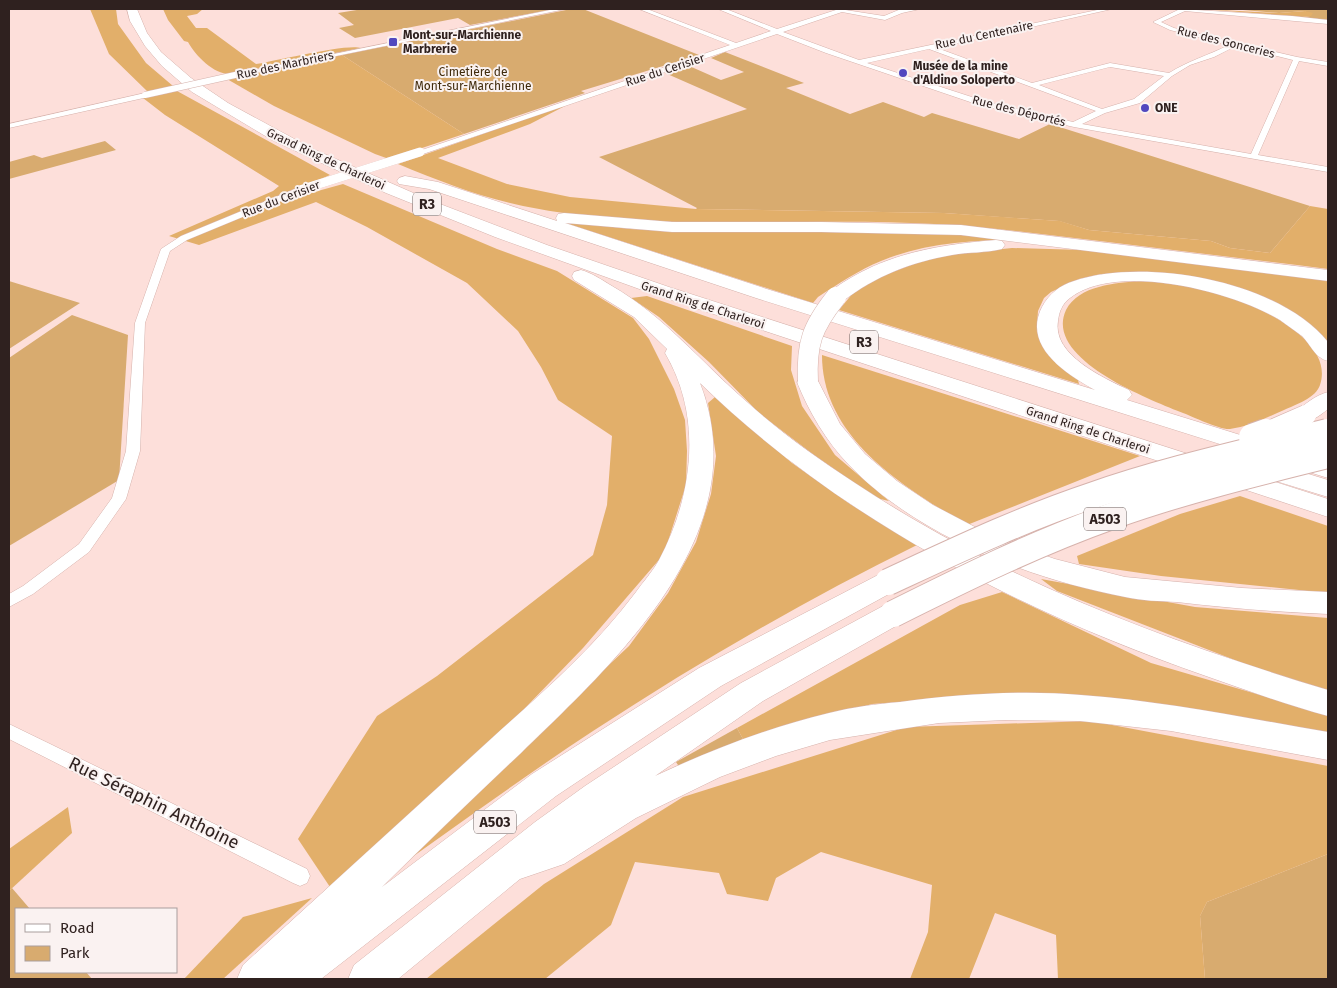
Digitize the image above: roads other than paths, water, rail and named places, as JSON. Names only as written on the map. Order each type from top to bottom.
[{"type":"highway","name":"Grand Ring de Charleroi","points":[[132,9],[140,30],[159,56],[178,75],[232,112],[277,137],[349,171],[533,246],[659,291],[1328,508]]},
{"type":"highway","name":"Grand Ring de Charleroi","points":[[197,72],[259,112]]},
{"type":"highway","name":"Grand Ring de Charleroi","points":[[304,135],[405,181],[539,232],[674,280],[1328,489]]},
{"type":"highway","points":[[405,181],[432,185],[763,294],[1328,470]]},
{"type":"highway","points":[[470,198],[495,202],[537,213],[600,222],[682,228],[821,226],[942,229],[1104,246],[1328,275]]},
{"type":"highway","points":[[1104,246],[1007,244],[941,250],[913,257],[852,283],[836,297],[820,316],[811,333],[806,355],[808,382],[818,406],[833,431],[856,458],[884,483],[922,510],[999,549],[1054,569],[1126,587],[1262,600],[1328,603]]},
{"type":"highway","points":[[533,246],[546,260],[609,291],[642,314],[739,407],[784,445],[845,489],[928,539],[968,561],[1068,610],[1188,657],[1273,687],[1328,703]]},
{"type":"highway","points":[[1159,418],[1083,374],[1060,354],[1048,338],[1046,325],[1051,305],[1063,294],[1085,283],[1108,278],[1167,278],[1206,284],[1246,296],[1280,313],[1309,332],[1328,355]]},
{"type":"highway","points":[[257,979],[555,700],[624,629],[670,566],[690,521],[700,476],[702,432],[695,398],[683,366],[663,334]]},
{"type":"highway","points":[[1176,470],[1186,458],[1270,431],[1306,415],[1328,399]]},
{"type":"highway","name":"A503","points":[[290,979],[544,784],[710,677],[888,582],[976,541],[1081,499],[1176,470],[1328,432]]},
{"type":"highway","name":"A503","points":[[368,979],[548,834],[597,797],[752,692],[893,614],[996,562],[1112,516],[1259,472],[1328,455]]},
{"type":"highway","points":[[511,864],[551,852],[624,807],[708,767],[773,742],[830,726],[875,718],[939,710],[1006,707],[1080,708],[1171,718],[1328,746]]},
{"type":"street","name":"Rue des Marbriers","points":[[9,126],[253,71],[563,9]]},
{"type":"street","points":[[642,9],[737,46]]},
{"type":"street","name":"Rue des Déportés","points":[[721,9],[776,32],[860,63],[982,103],[1074,125],[1328,170]]},
{"type":"street","points":[[843,10],[885,18],[901,11],[917,9]]},
{"type":"street","name":"Rue du Centenaire","points":[[860,63],[1109,9]]},
{"type":"street","points":[[1184,9],[1328,22]]},
{"type":"street","name":"Rue des Gonceries","points":[[1184,9],[1156,22],[1172,29],[1297,60],[1328,64]]},
{"type":"street","name":"Rue du Cerisier","points":[[9,601],[28,590],[84,548],[119,499],[133,450],[140,323],[166,249],[184,238],[300,190],[420,152],[843,10]]},
{"type":"street","points":[[1074,125],[1102,111],[1137,101],[1170,75],[1188,64],[1212,56],[1234,44]]},
{"type":"street","points":[[929,47],[1102,111]]},
{"type":"street","points":[[1254,156],[1297,60]]},
{"type":"street","points":[[1031,85],[1110,65],[1170,75]]},
{"type":"street","name":"Rue Séraphin Anthoine","points":[[9,731],[300,876]]},
{"type":"place","name":"Mont-sur-Marchienne Marbrerie","points":[[393,42]]},
{"type":"place","name":"Musée de la mine d'Aldino Soloperto","points":[[903,73]]},
{"type":"place","name":"ONE","points":[[1145,108]]},
{"type":"park label","name":"Cimetière de Mont-sur-Marchienne","points":[[473,79]]}]
